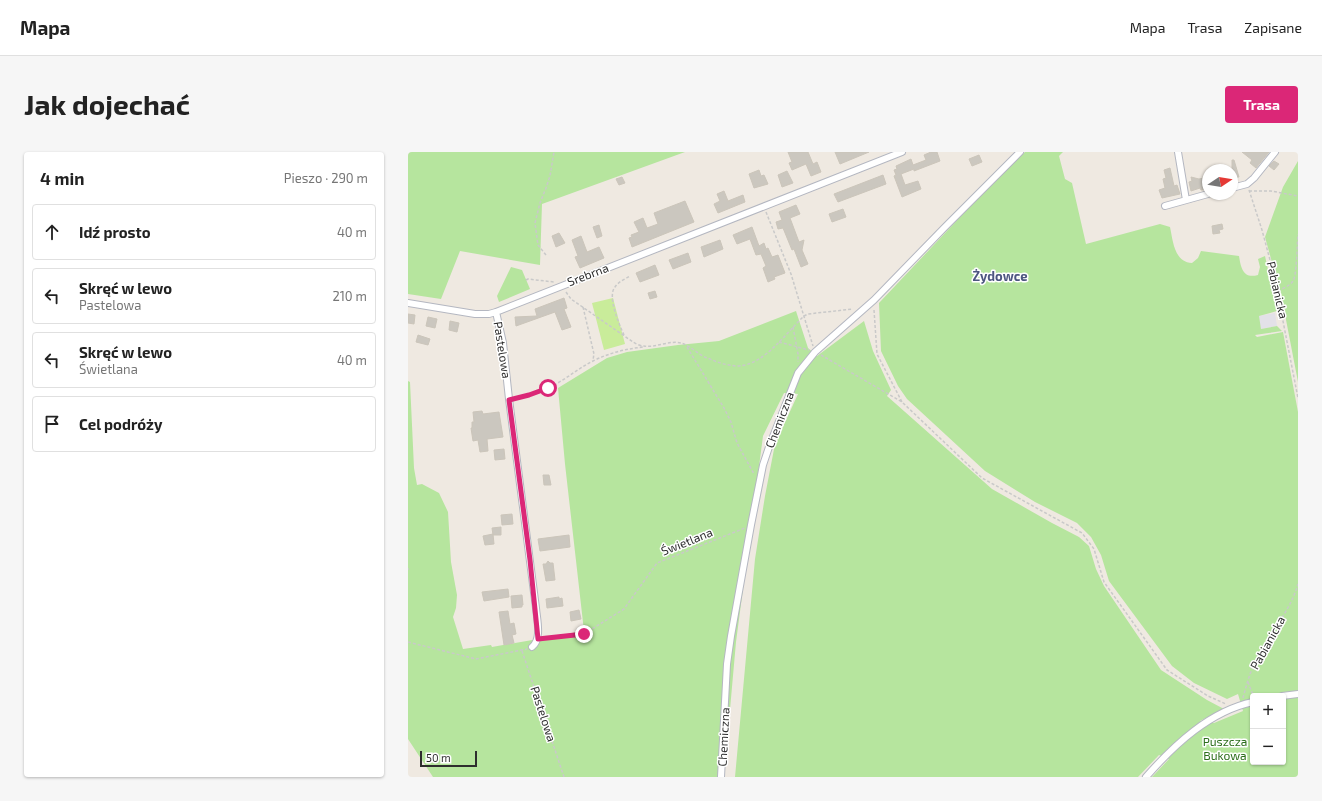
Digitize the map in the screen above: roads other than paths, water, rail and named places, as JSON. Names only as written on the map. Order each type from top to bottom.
[{"type":"street","name":"Srebrna","points":[[408,303],[475,314],[489,314],[496,312],[902,152]]},
{"type":"street","name":"Chemiczna","points":[[722,777],[727,664],[730,636],[763,465],[798,373],[815,352],[874,300],[1020,152]]},
{"type":"street","points":[[1178,152],[1186,200]]},
{"type":"street","points":[[1238,186],[1247,184],[1254,178],[1275,152]]},
{"type":"street","points":[[1165,206],[1202,196]]},
{"type":"street","name":"Pastelowa","points":[[496,312],[503,343],[530,560],[538,639],[532,648]]},
{"type":"street","points":[[1286,696],[1298,694]]},
{"type":"street","points":[[1146,777],[1166,755],[1187,736],[1214,718],[1241,704],[1250,702]]},
{"type":"district","name":"Żydowce","points":[[1000,276]]},
{"type":"park label","name":"Puszcza Bukowa","points":[[1225,749]]}]
